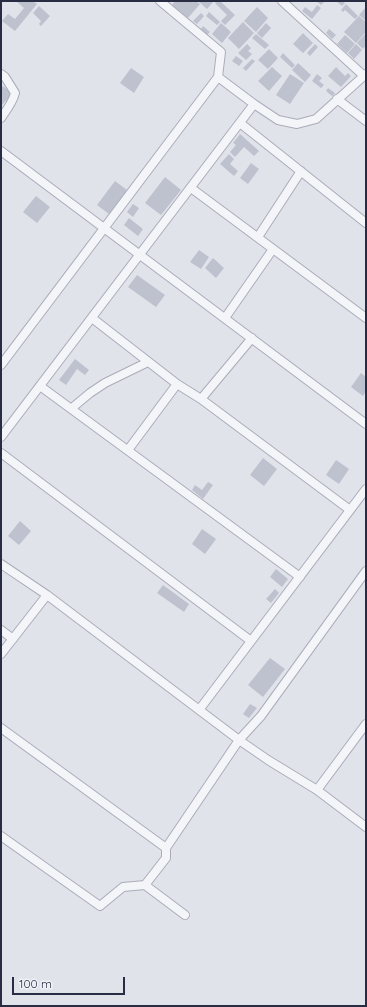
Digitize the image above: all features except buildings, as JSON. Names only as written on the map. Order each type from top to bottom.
[{"type":"street","points":[[1,365],[4,356],[104,228],[218,76],[221,52],[160,1]]},
{"type":"street","points":[[218,76],[254,104],[278,120],[297,124],[316,119],[365,75],[282,1]]},
{"type":"street","points":[[1,118],[15,96],[15,93],[3,75]]},
{"type":"street","points":[[337,99],[366,121]]},
{"type":"street","points":[[1,437],[254,104]]},
{"type":"street","points":[[240,123],[366,223]]},
{"type":"street","points":[[1,151],[366,424]]},
{"type":"street","points":[[258,237],[302,172]]},
{"type":"street","points":[[191,188],[366,318]]},
{"type":"street","points":[[225,318],[273,249]]},
{"type":"street","points":[[92,318],[177,384],[201,399],[350,510]]},
{"type":"street","points":[[201,399],[252,338]]},
{"type":"street","points":[[72,408],[105,383],[148,362]]},
{"type":"street","points":[[128,450],[177,384]]},
{"type":"street","points":[[40,386],[300,576]]},
{"type":"street","points":[[1,452],[251,641]]},
{"type":"street","points":[[199,710],[366,489]]},
{"type":"street","points":[[1,564],[47,595],[239,740],[317,790],[366,827]]},
{"type":"street","points":[[146,885],[166,858],[166,848],[239,740],[261,716],[366,571]]},
{"type":"street","points":[[1,654],[47,595]]},
{"type":"street","points":[[1,630],[13,639]]},
{"type":"street","points":[[317,790],[365,726]]},
{"type":"street","points":[[1,728],[166,848]]},
{"type":"street","points":[[1,836],[100,906],[123,887],[146,885],[185,915]]}]
